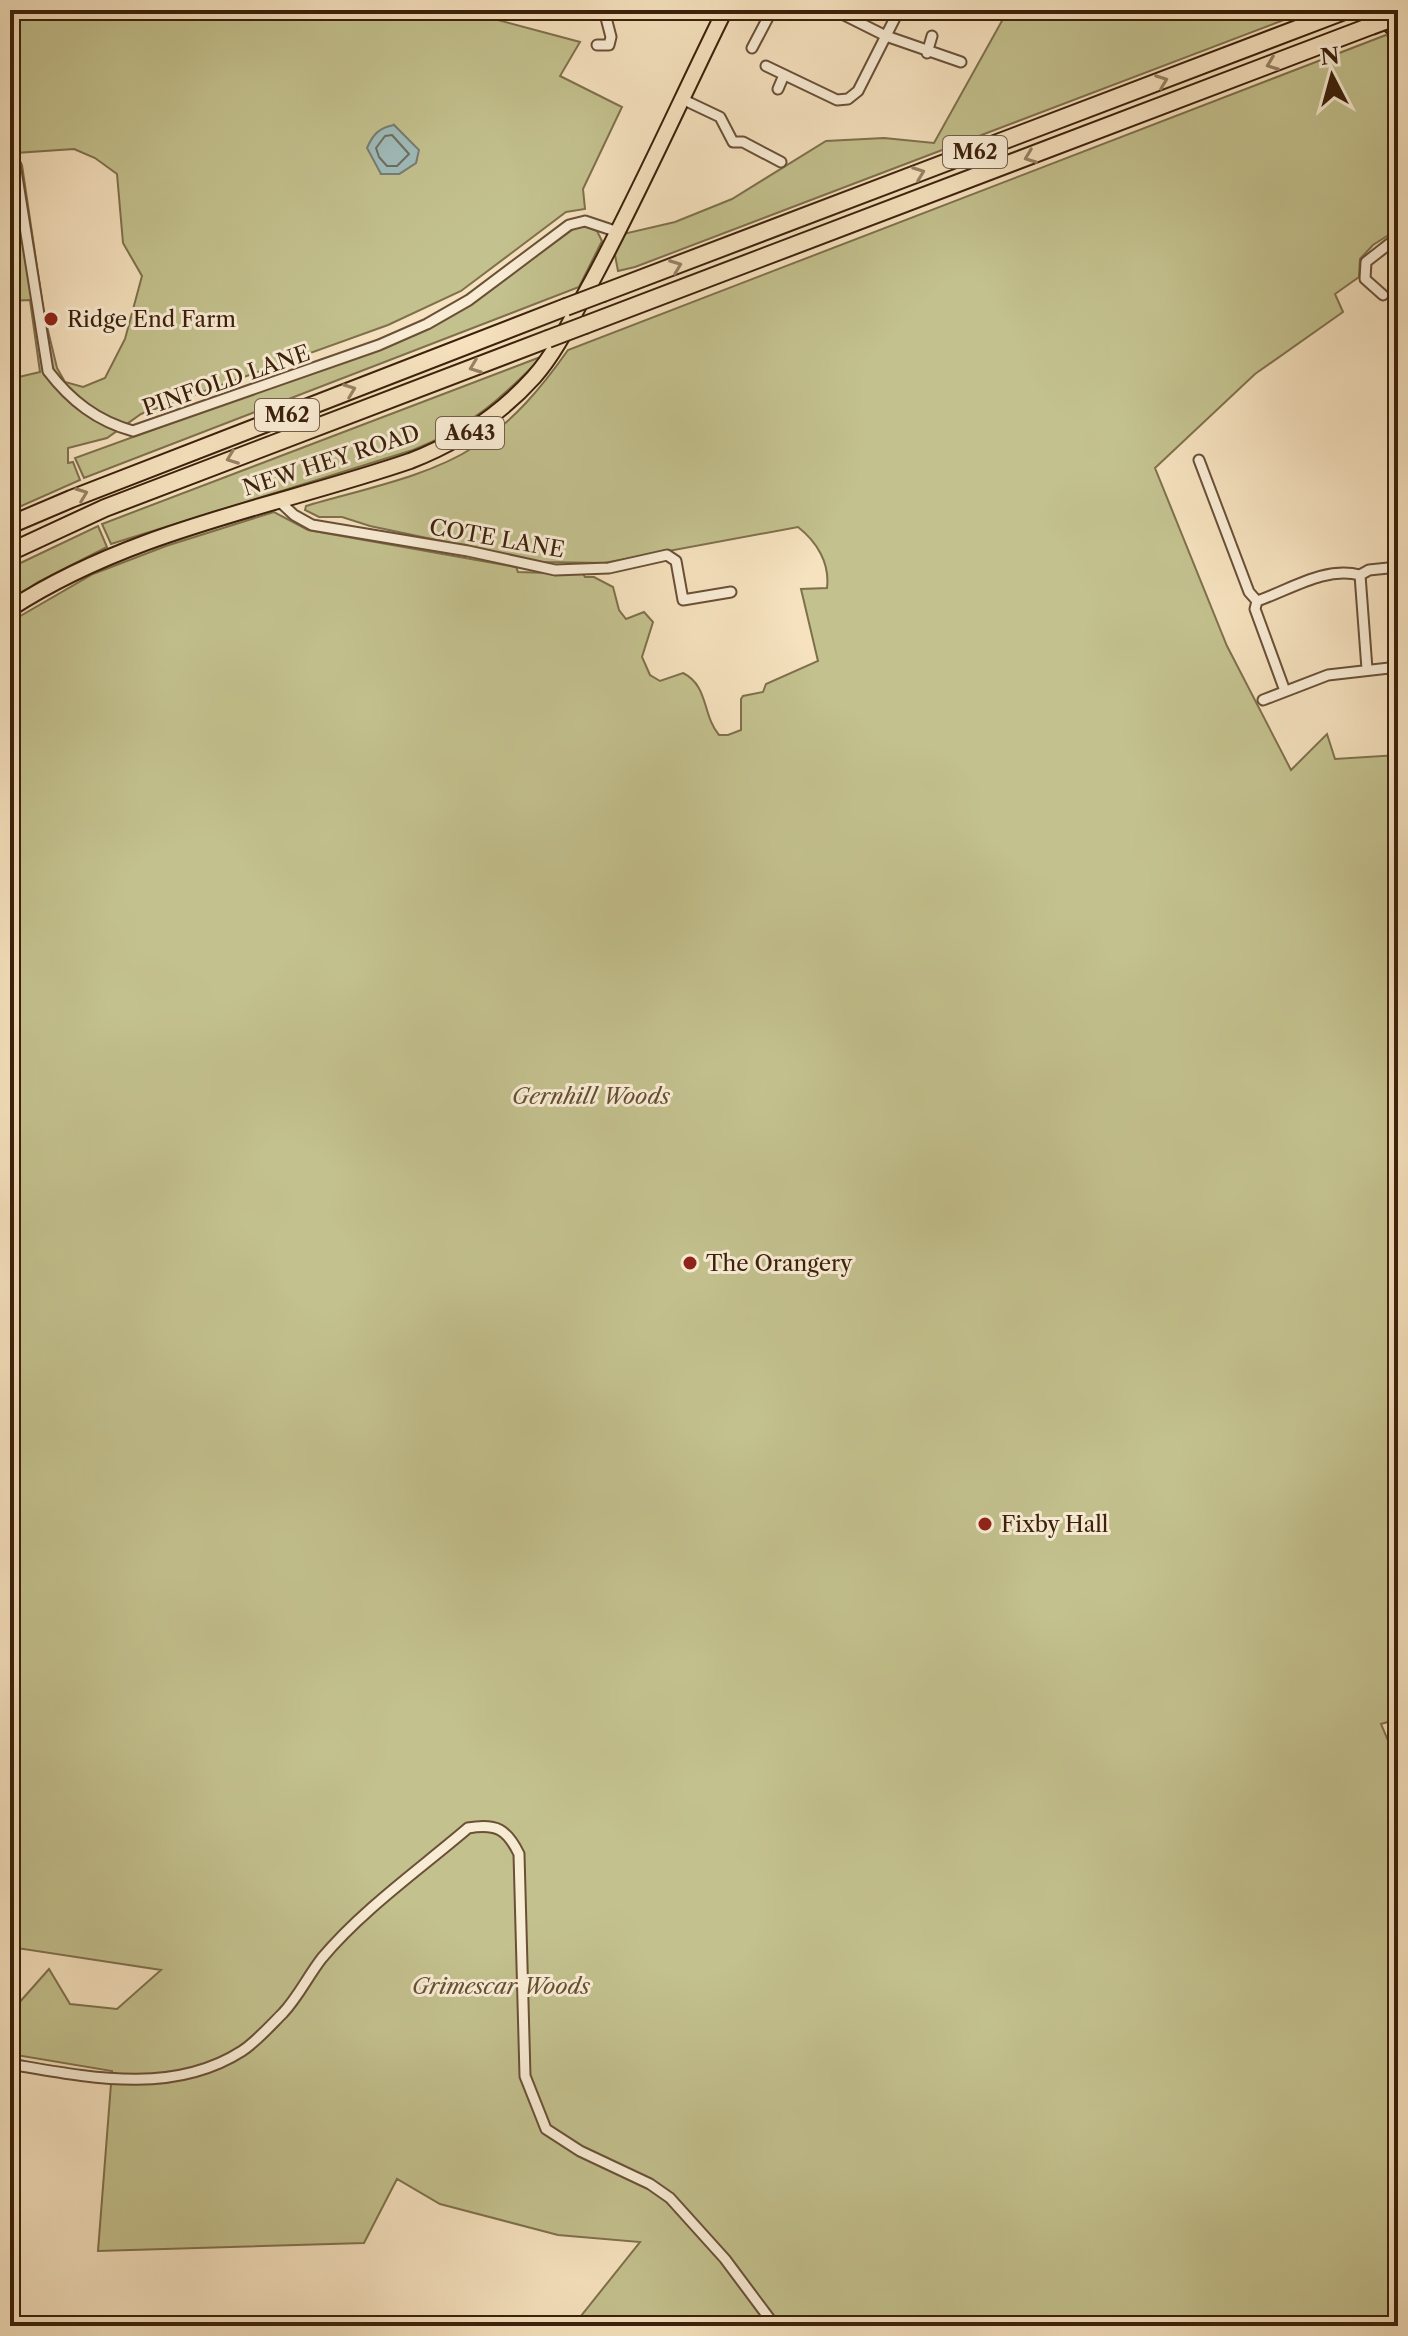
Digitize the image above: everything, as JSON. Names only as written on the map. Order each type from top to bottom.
[{"type":"highway","name":"M62","points":[[10,525],[566,307],[1347,10]]},
{"type":"highway","name":"M62","points":[[10,552],[105,508],[585,325],[1372,18],[1398,16]]},
{"type":"main road","name":"NEW HEY ROAD","points":[[10,609],[78,570],[132,546],[426,455],[452,443],[498,413],[537,374],[553,351],[618,232],[725,10]]},
{"type":"main road","points":[[1372,18],[1398,32]]},
{"type":"street","points":[[597,45],[609,45],[611,37],[604,10]]},
{"type":"street","points":[[752,48],[772,10]]},
{"type":"street","points":[[834,10],[927,53],[961,62]]},
{"type":"street","points":[[766,66],[837,100],[848,99],[858,91],[899,10]]},
{"type":"street","points":[[927,53],[932,36]]},
{"type":"street","points":[[778,89],[784,75]]},
{"type":"street","points":[[682,99],[720,117],[733,142],[743,142],[781,162]]},
{"type":"street","name":"PINFOLD LANE","points":[[10,152],[15,164],[48,371],[59,386],[92,414],[108,424],[133,431],[379,345],[427,324],[469,300],[569,225],[585,221],[618,232]]},
{"type":"street","points":[[1383,295],[1365,279],[1366,262],[1398,237]]},
{"type":"street","points":[[1199,460],[1249,592],[1257,601]]},
{"type":"street","name":"COTE LANE","points":[[279,501],[294,515],[312,525],[468,551],[555,570],[609,568],[667,555],[676,561],[683,600],[731,592]]},
{"type":"street","points":[[1257,601],[1323,575],[1345,571],[1360,575],[1369,570],[1398,567]]},
{"type":"street","points":[[1360,575],[1367,669]]},
{"type":"street","points":[[1257,601],[1255,609],[1285,691]]},
{"type":"street","points":[[1263,700],[1328,675],[1398,667]]},
{"type":"street","points":[[10,2064],[96,2078],[148,2080],[196,2073],[243,2050],[285,2011],[322,1959],[356,1924],[468,1828],[488,1825],[511,1836],[519,1854],[525,2076],[546,2129],[580,2151],[650,2184],[670,2198],[725,2259],[775,2326]]},
{"type":"green space","points":[[10,10],[468,10],[580,42],[560,76],[622,107],[583,189],[585,209],[566,212],[461,291],[388,325],[141,414],[107,438],[68,448],[68,463],[73,462],[80,480],[10,511],[10,379],[40,372],[30,300],[10,301]],"holes":[[[394,125],[418,150],[416,163],[399,174],[381,174]],[[74,149],[95,158],[117,174],[123,243],[142,276],[125,339],[105,378],[83,387],[65,382],[57,368],[44,314],[22,165],[16,153]]]},
{"type":"green space","points":[[1008,10],[1310,10],[618,271],[615,255],[623,234],[675,222],[732,199],[826,141],[884,138],[934,143]]},
{"type":"green space","points":[[1386,35],[1398,44],[1398,229],[1373,245],[1360,259],[1359,277],[1335,294],[1343,312],[1255,374],[1155,468],[1227,646],[1291,770],[1327,734],[1335,759],[1398,755],[1398,1719],[1381,1724],[1398,1764],[1398,2326],[581,2326],[577,2321],[640,2242],[558,2235],[440,2204],[397,2179],[364,2243],[98,2251],[112,2071],[10,2054],[10,2013],[49,1969],[70,2004],[117,2009],[161,1970],[10,1947],[10,622],[93,574],[166,546],[274,512],[308,530],[516,567],[518,572],[594,577],[613,587],[619,610],[626,619],[644,612],[653,622],[642,657],[650,675],[660,681],[683,673],[697,685],[719,735],[741,730],[743,696],[763,692],[766,684],[818,661],[801,589],[827,588],[826,570],[816,546],[798,527],[604,563],[540,562],[370,526],[342,517],[319,517],[305,510],[306,506],[415,475],[474,447],[526,403],[568,350]]},
{"type":"green space","points":[[585,226],[597,231],[602,241],[579,287],[84,478],[75,458],[417,334],[480,297],[576,227]]},
{"type":"green space","points":[[543,356],[513,386],[468,422],[413,450],[111,544],[102,524]]},
{"type":"green space","points":[[98,526],[107,547],[38,582],[10,601],[10,568]]},
{"type":"water","points":[[394,125],[419,150],[416,163],[399,174],[381,174],[367,148],[377,132]]},
{"type":"place","name":"Ridge End Farm","points":[[51,319]]},
{"type":"place","name":"The Orangery","points":[[690,1263]]},
{"type":"place","name":"Fixby Hall","points":[[985,1524]]},
{"type":"park label","name":"Gernhill Woods","points":[[591,1096]]},
{"type":"park label","name":"Grimescar Woods","points":[[501,1986]]}]
